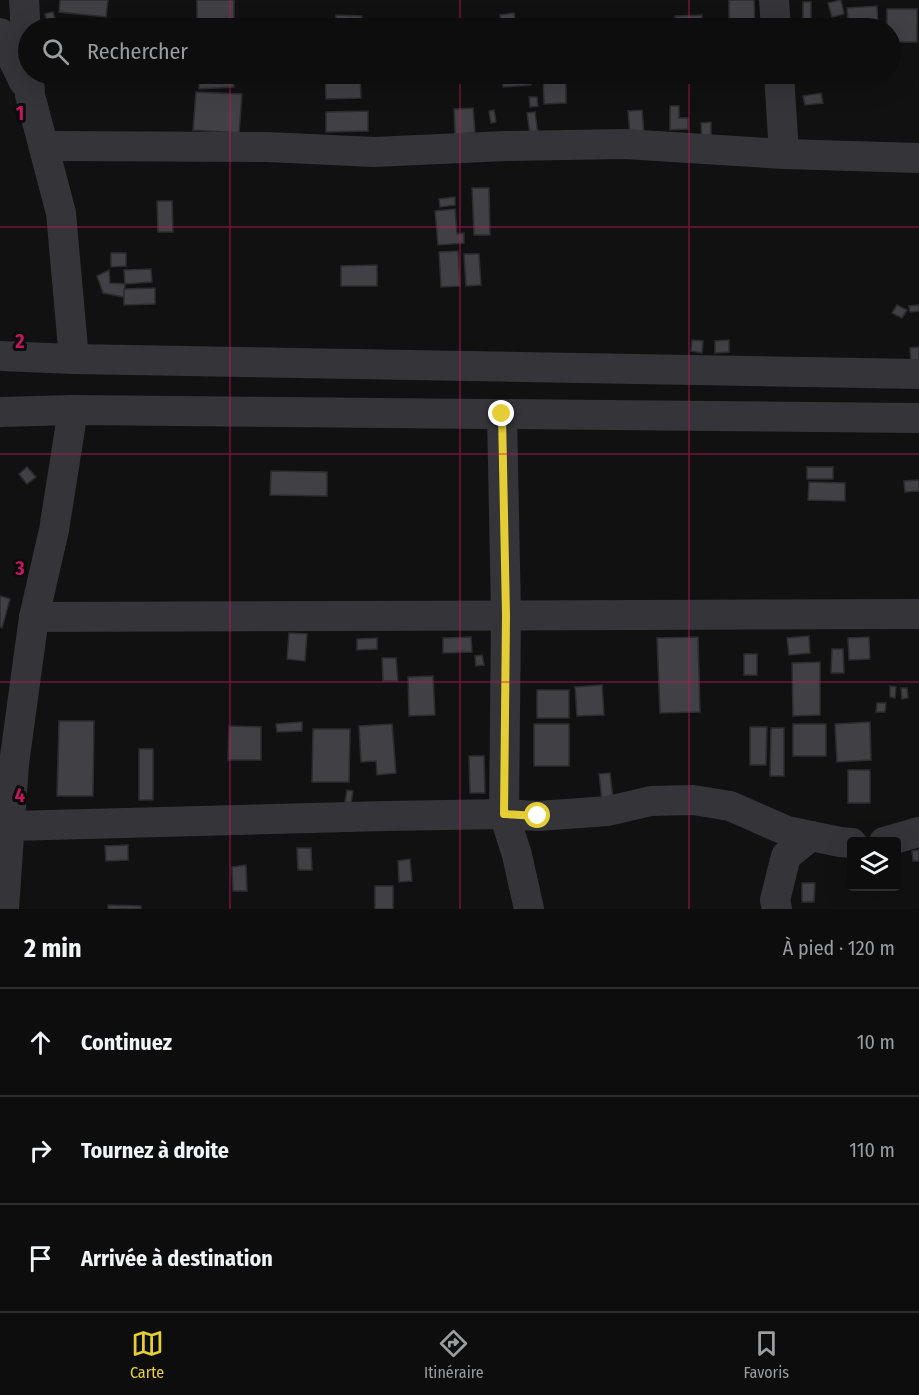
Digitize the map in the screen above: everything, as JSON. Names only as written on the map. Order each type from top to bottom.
[{"type":"street","points":[[24,0],[25,18]]},
{"type":"street","points":[[774,0],[775,18]]},
{"type":"street","points":[[0,33],[18,62]]},
{"type":"street","points":[[30,84],[61,213],[74,359]]},
{"type":"street","points":[[780,84],[784,154]]},
{"type":"street","points":[[45,146],[267,147],[374,152],[625,144],[784,154],[919,158]]},
{"type":"street","points":[[0,356],[919,374]]},
{"type":"street","points":[[0,412],[73,410],[919,418]]},
{"type":"street","points":[[4,909],[14,764],[34,617],[54,530],[73,410]]},
{"type":"street","points":[[502,414],[506,615],[504,814],[517,855],[529,909]]},
{"type":"street","points":[[34,617],[919,614]]},
{"type":"street","points":[[0,729],[26,676]]},
{"type":"street","points":[[10,826],[504,814],[538,816],[596,812],[651,801],[693,800],[730,806],[787,831],[847,842]]},
{"type":"street","points":[[901,837],[919,832]]},
{"type":"street","points":[[777,909],[775,900],[786,856],[811,836]]},
{"type":"building","points":[[60,0],[108,0],[106,17],[59,12]]},
{"type":"building","points":[[197,0],[234,0],[234,18],[197,18]]},
{"type":"building","points":[[729,0],[754,0],[755,18],[729,18]]},
{"type":"building","points":[[841,0],[844,14],[832,17],[828,3]]},
{"type":"building","points":[[803,2],[811,2],[811,18],[803,18]]},
{"type":"building","points":[[877,6],[878,18],[848,18],[847,8]]},
{"type":"building","points":[[887,9],[917,9],[917,42],[901,42],[901,18],[887,18]]},
{"type":"building","points":[[53,12],[55,18],[46,18],[45,14]]},
{"type":"building","points":[[514,13],[515,18],[500,18],[500,15]]},
{"type":"building","points":[[336,15],[362,16],[362,18],[336,18]]},
{"type":"building","points":[[702,15],[702,18],[675,18],[675,16]]},
{"type":"building","points":[[199,84],[234,84],[234,87],[199,89]]},
{"type":"building","points":[[325,84],[360,84],[361,98],[326,99]]},
{"type":"building","points":[[503,84],[531,85],[503,87]]},
{"type":"building","points":[[543,84],[566,84],[566,103],[544,104]]},
{"type":"building","points":[[196,92],[242,94],[239,133],[193,130]]},
{"type":"building","points":[[821,93],[823,103],[805,105],[803,96]]},
{"type":"building","points":[[529,97],[537,97],[538,106],[530,107]]},
{"type":"building","points":[[670,106],[679,106],[679,118],[688,118],[688,129],[670,130]]},
{"type":"building","points":[[473,108],[475,133],[455,134],[454,109]]},
{"type":"building","points":[[494,110],[496,122],[491,123],[489,111]]},
{"type":"building","points":[[642,110],[644,133],[630,134],[628,111]]},
{"type":"building","points":[[368,111],[368,131],[326,132],[326,112]]},
{"type":"building","points":[[535,112],[538,134],[530,134],[527,113]]},
{"type":"building","points":[[711,122],[711,141],[702,142],[701,123]]},
{"type":"building","points":[[472,188],[489,188],[490,235],[474,235]]},
{"type":"building","points":[[455,197],[455,205],[440,207],[439,199]]},
{"type":"building","points":[[157,201],[172,201],[173,232],[158,232]]},
{"type":"building","points":[[455,209],[457,234],[464,233],[464,243],[438,245],[435,211]]},
{"type":"building","points":[[458,251],[460,286],[441,287],[439,252]]},
{"type":"building","points":[[111,253],[126,253],[126,266],[111,267]]},
{"type":"building","points":[[464,254],[479,254],[481,285],[466,286]]},
{"type":"building","points":[[377,265],[377,286],[341,286],[341,266]]},
{"type":"building","points":[[151,269],[152,282],[125,284],[124,270]]},
{"type":"building","points":[[109,270],[110,283],[125,284],[124,297],[103,293],[97,276]]},
{"type":"building","points":[[155,288],[155,304],[124,305],[124,289]]},
{"type":"building","points":[[897,305],[907,310],[902,318],[892,313]]},
{"type":"building","points":[[919,305],[919,311],[910,312],[909,306]]},
{"type":"building","points":[[692,340],[703,341],[702,353],[691,351]]},
{"type":"building","points":[[729,340],[729,352],[715,353],[715,341]]},
{"type":"building","points":[[919,347],[919,366],[911,366],[910,348]]},
{"type":"building","points":[[27,467],[36,477],[27,484],[19,474]]},
{"type":"building","points":[[807,467],[833,467],[833,479],[807,479]]},
{"type":"building","points":[[271,471],[327,472],[327,496],[270,495]]},
{"type":"building","points":[[919,480],[919,491],[905,492],[904,481]]},
{"type":"building","points":[[809,482],[845,483],[845,501],[808,500]]},
{"type":"building","points":[[0,596],[10,599],[2,628],[0,627]]},
{"type":"building","points":[[289,633],[307,634],[305,661],[287,659]]},
{"type":"building","points":[[809,636],[810,653],[789,655],[787,638]]},
{"type":"building","points":[[471,637],[472,652],[443,653],[443,638]]},
{"type":"building","points":[[698,637],[700,712],[660,713],[657,638]]},
{"type":"building","points":[[869,637],[870,659],[849,660],[848,638]]},
{"type":"building","points":[[377,638],[377,649],[357,650],[357,639]]},
{"type":"building","points":[[832,649],[843,649],[844,673],[831,673]]},
{"type":"building","points":[[744,654],[757,654],[757,675],[744,675]]},
{"type":"building","points":[[482,655],[484,665],[476,666],[475,656]]},
{"type":"building","points":[[382,658],[396,658],[398,681],[383,681]]},
{"type":"building","points":[[820,662],[820,715],[793,716],[792,663]]},
{"type":"building","points":[[433,676],[435,715],[409,716],[408,677]]},
{"type":"building","points":[[602,685],[604,715],[577,716],[575,687]]},
{"type":"building","points":[[890,686],[896,687],[895,698],[890,697]]},
{"type":"building","points":[[901,688],[907,688],[908,698],[902,699]]},
{"type":"building","points":[[537,690],[569,690],[569,718],[537,718]]},
{"type":"building","points":[[877,703],[886,703],[885,712],[876,712]]},
{"type":"building","points":[[59,721],[94,721],[93,796],[57,796]]},
{"type":"building","points":[[302,722],[302,731],[277,732],[276,724]]},
{"type":"building","points":[[870,722],[871,760],[837,762],[835,724]]},
{"type":"building","points":[[392,724],[396,773],[377,775],[376,761],[361,762],[359,726]]},
{"type":"building","points":[[534,724],[569,724],[569,766],[534,766]]},
{"type":"building","points":[[793,724],[826,724],[826,756],[793,756]]},
{"type":"building","points":[[229,726],[261,727],[261,760],[228,760]]},
{"type":"building","points":[[750,727],[767,727],[766,765],[750,765]]},
{"type":"building","points":[[771,728],[784,728],[784,776],[770,776]]},
{"type":"building","points":[[313,729],[350,729],[349,782],[312,782]]},
{"type":"building","points":[[139,749],[153,749],[153,800],[139,800]]},
{"type":"building","points":[[469,756],[484,756],[485,793],[470,793]]},
{"type":"building","points":[[848,770],[870,770],[870,803],[848,803]]},
{"type":"building","points":[[610,773],[613,799],[602,800],[599,774]]},
{"type":"building","points":[[347,790],[353,791],[351,803],[345,802]]},
{"type":"building","points":[[128,845],[128,860],[106,861],[105,846]]},
{"type":"building","points":[[297,848],[311,848],[312,870],[298,870]]},
{"type":"building","points":[[919,850],[919,861],[913,861],[912,851]]},
{"type":"building","points":[[410,859],[412,881],[399,882],[398,861]]},
{"type":"building","points":[[246,865],[247,891],[233,891],[232,867]]},
{"type":"building","points":[[802,883],[815,883],[814,902],[802,902]]},
{"type":"building","points":[[375,886],[393,886],[393,909],[375,909]]},
{"type":"building","points":[[108,905],[141,906],[141,909],[108,909]]},
{"type":"route","points":[[502,414],[506,615],[504,814],[538,816]]}]
